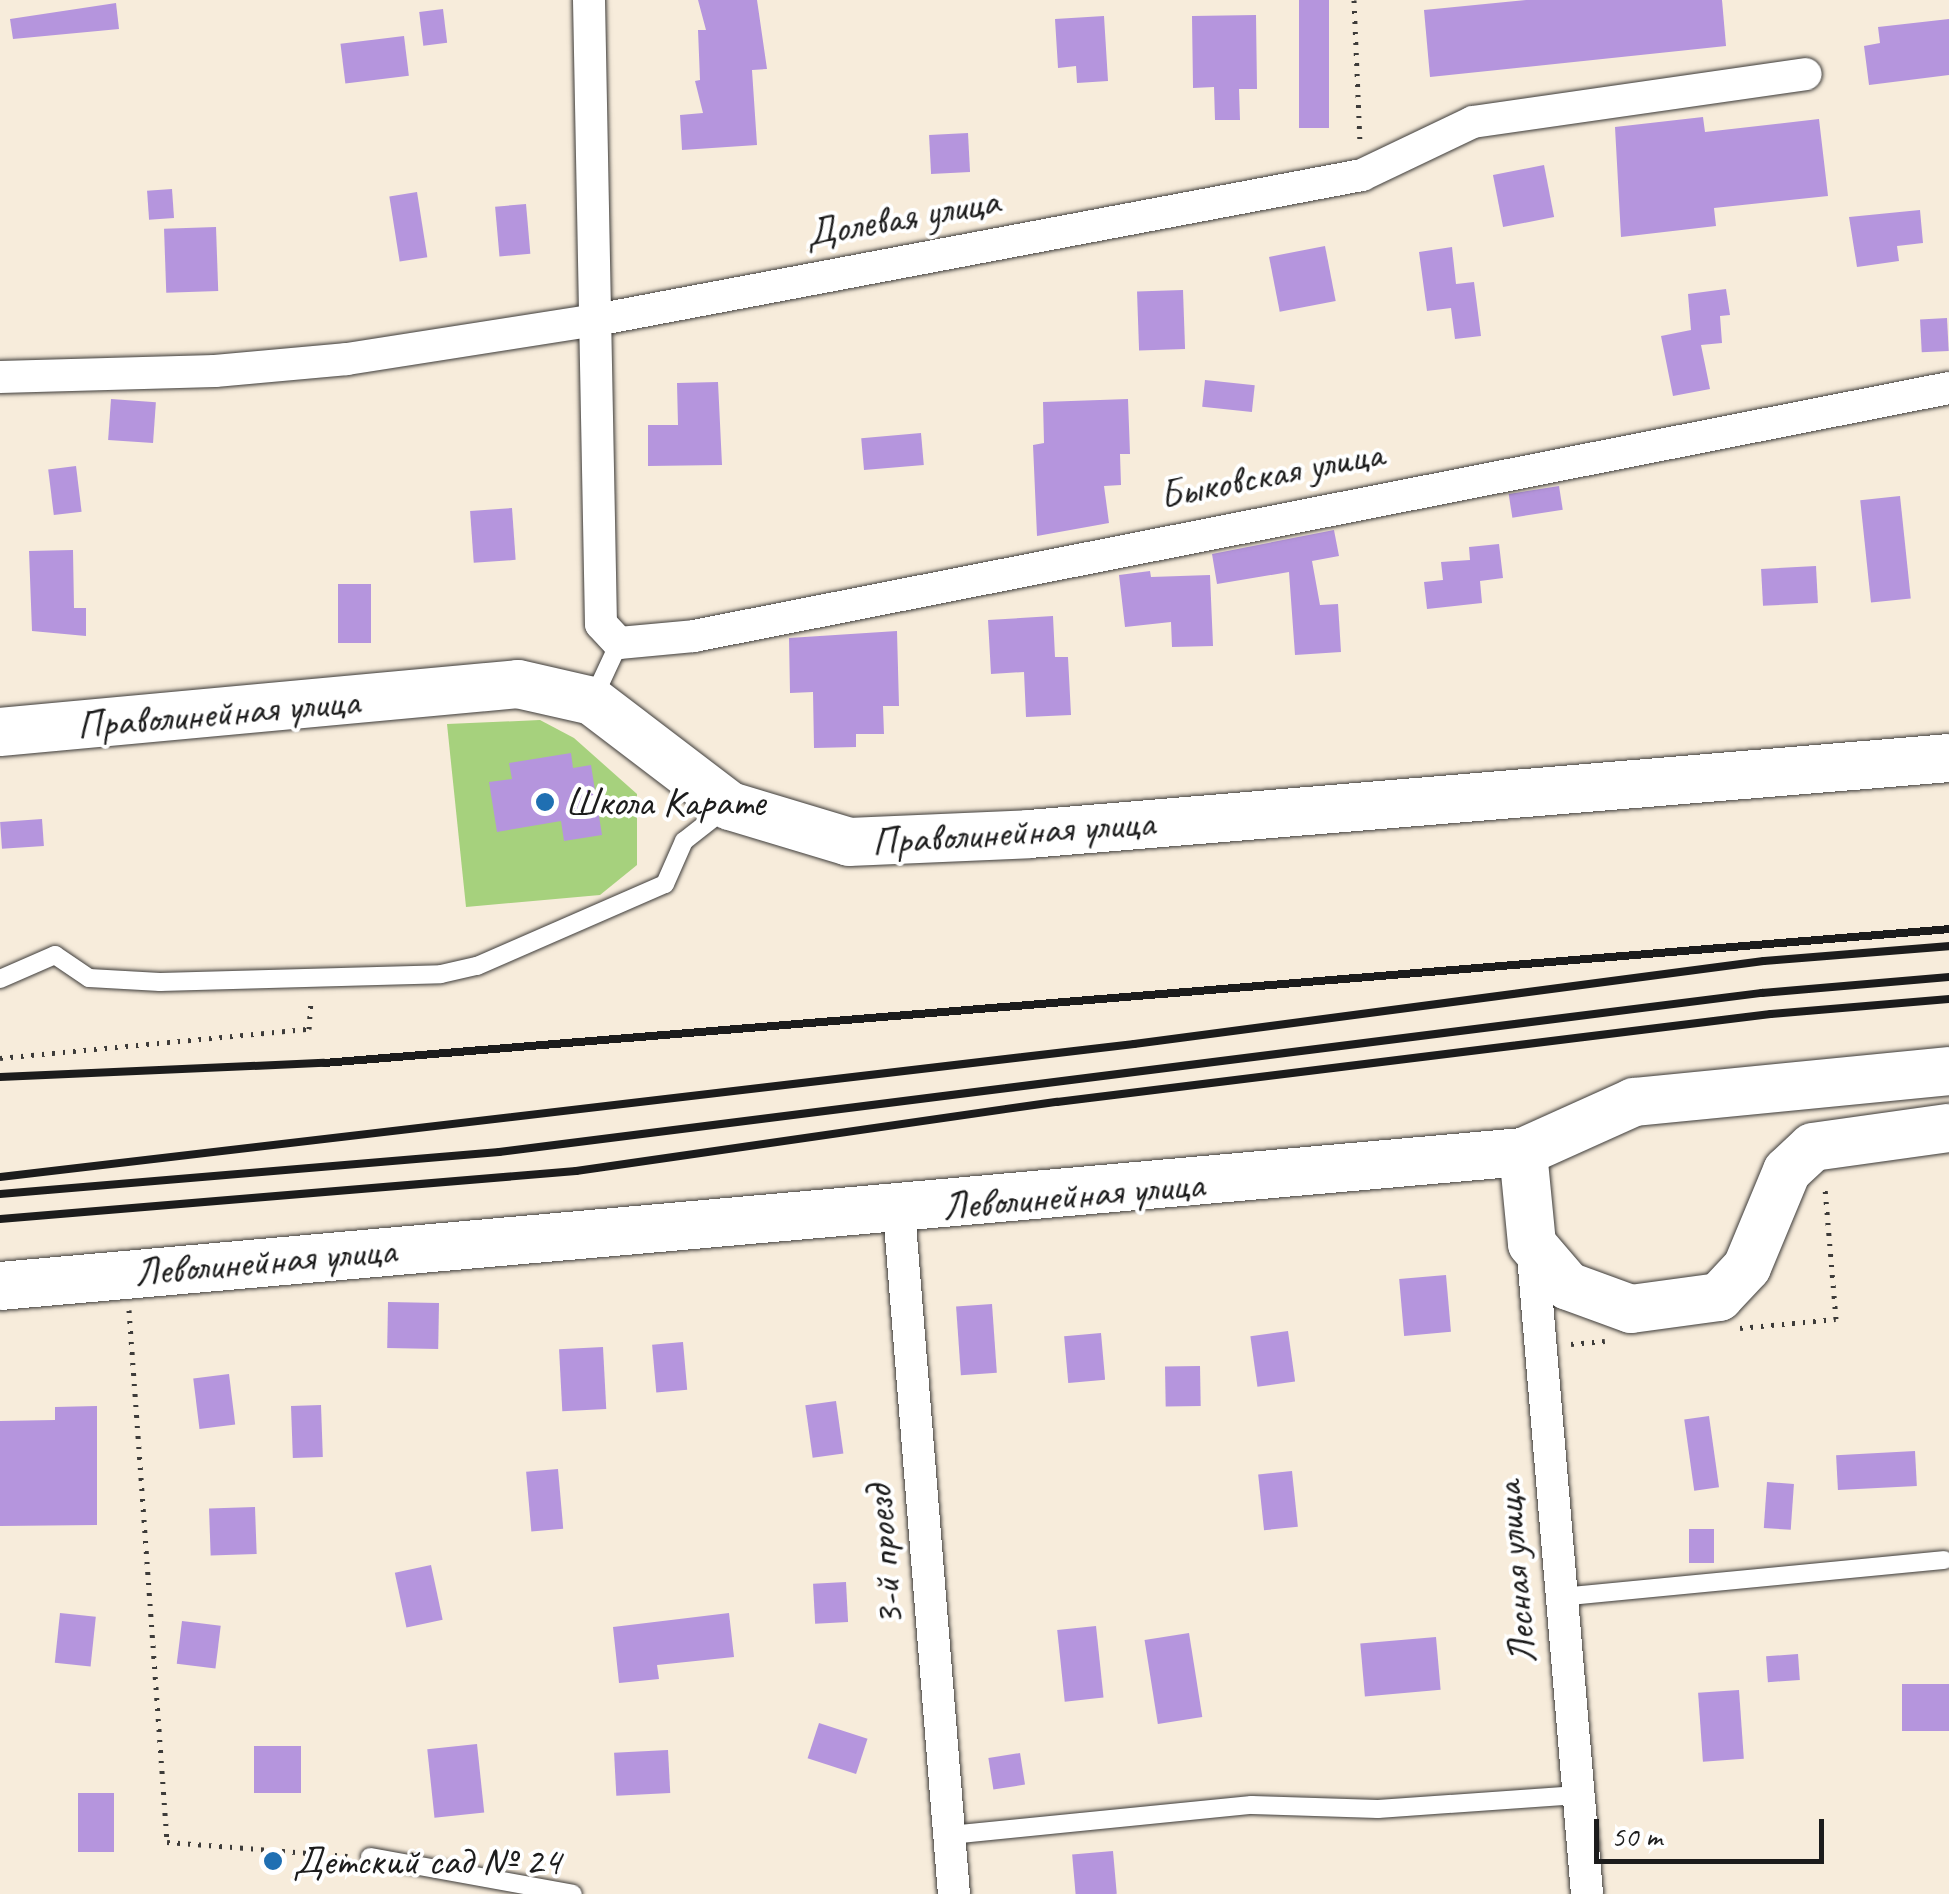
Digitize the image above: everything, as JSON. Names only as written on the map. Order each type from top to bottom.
[{"type":"main road","name":"Праволинейная улица","points":[[0,732],[518,684],[592,701],[730,806],[849,842],[1949,758]]},
{"type":"main road","name":"Леволинейная улица","points":[[0,1286],[127,1272],[900,1211],[1523,1152],[1634,1102],[1949,1071]]},
{"type":"main road","points":[[1523,1152],[1532,1244],[1568,1286],[1595,1300],[1631,1310],[1719,1297],[1747,1267],[1787,1171],[1813,1146],[1949,1128]]},
{"type":"street","points":[[589,0],[601,624],[614,642]]},
{"type":"street","name":"Долевая улица","points":[[0,377],[290,364],[596,320],[1362,174],[1473,122],[1806,74]]},
{"type":"street","name":"Быковская улица","points":[[614,642],[694,636],[1949,388]]},
{"type":"street","name":"3-й проезд","points":[[900,1211],[954,1894]]},
{"type":"street","name":"Лесная улица","points":[[1532,1244],[1587,1894]]},
{"type":"lane","points":[[592,701],[614,642]]},
{"type":"lane","points":[[0,979],[56,956],[89,978],[160,982],[314,974],[440,974],[618,909],[665,884],[684,841],[730,806]]},
{"type":"lane","points":[[1560,1597],[1944,1560]]},
{"type":"lane","points":[[950,1835],[1252,1805],[1378,1809],[1578,1795]]},
{"type":"lane","points":[[370,1857],[573,1894]]},
{"type":"path","points":[[1354,0],[1362,174]]},
{"type":"path","points":[[0,1058],[309,1028],[314,974]]},
{"type":"path","points":[[127,1272],[167,1842],[370,1857]]},
{"type":"green space","points":[[540,720],[574,738],[637,794],[637,865],[600,895],[466,907],[447,724]]},
{"type":"building","points":[[698,0],[757,0],[767,69],[752,70],[757,145],[682,150],[680,115],[703,113],[695,81],[700,80],[698,30],[706,30]]},
{"type":"building","points":[[1299,0],[1329,0],[1329,128],[1299,128]]},
{"type":"building","points":[[1526,0],[1722,0],[1726,46],[1430,77],[1424,10]]},
{"type":"building","points":[[116,3],[119,29],[13,39],[10,19]]},
{"type":"building","points":[[443,9],[447,43],[423,46],[419,12]]},
{"type":"building","points":[[1256,15],[1257,89],[1239,89],[1240,120],[1215,120],[1214,87],[1193,88],[1192,16]]},
{"type":"building","points":[[1104,16],[1108,81],[1077,83],[1076,66],[1058,68],[1055,19]]},
{"type":"building","points":[[1949,19],[1949,75],[1869,85],[1864,46],[1880,43],[1878,27]]},
{"type":"building","points":[[404,36],[409,76],[345,84],[340,44]]},
{"type":"building","points":[[1703,117],[1705,132],[1819,119],[1828,196],[1714,208],[1716,226],[1621,237],[1615,127]]},
{"type":"building","points":[[968,133],[970,172],[931,174],[929,135]]},
{"type":"building","points":[[1544,165],[1554,217],[1503,227],[1493,175]]},
{"type":"building","points":[[172,189],[174,218],[149,220],[147,191]]},
{"type":"building","points":[[417,192],[427,257],[400,262],[389,196]]},
{"type":"building","points":[[526,204],[530,254],[499,257],[495,207]]},
{"type":"building","points":[[1920,210],[1923,243],[1897,246],[1899,261],[1857,267],[1849,217]]},
{"type":"building","points":[[216,227],[218,291],[166,293],[164,229]]},
{"type":"building","points":[[1325,246],[1336,301],[1280,312],[1269,257]]},
{"type":"building","points":[[1452,247],[1456,284],[1474,282],[1481,336],[1455,339],[1451,308],[1427,311],[1419,252]]},
{"type":"building","points":[[1726,289],[1730,315],[1720,316],[1722,343],[1701,345],[1710,389],[1673,396],[1661,336],[1691,330],[1688,294]]},
{"type":"building","points":[[1183,290],[1185,349],[1139,351],[1137,292]]},
{"type":"building","points":[[1947,318],[1949,351],[1922,352],[1920,319]]},
{"type":"building","points":[[1205,380],[1255,385],[1252,412],[1202,407]]},
{"type":"building","points":[[718,382],[722,465],[648,466],[648,425],[678,425],[677,383]]},
{"type":"building","points":[[111,399],[156,402],[153,443],[108,440]]},
{"type":"building","points":[[1128,399],[1130,454],[1120,454],[1121,485],[1104,486],[1109,523],[1037,536],[1033,445],[1044,443],[1043,402]]},
{"type":"building","points":[[921,433],[924,465],[864,470],[861,438]]},
{"type":"building","points":[[76,466],[82,512],[54,515],[48,469]]},
{"type":"building","points":[[1559,486],[1563,510],[1512,518],[1509,494]]},
{"type":"building","points":[[1900,496],[1911,598],[1871,603],[1860,500]]},
{"type":"building","points":[[512,508],[516,560],[474,563],[470,511]]},
{"type":"building","points":[[1334,530],[1339,556],[1312,561],[1320,605],[1338,604],[1341,652],[1295,655],[1289,572],[1217,584],[1212,554]]},
{"type":"building","points":[[1499,544],[1503,578],[1480,581],[1482,603],[1427,609],[1424,582],[1443,580],[1441,562],[1470,560],[1469,547]]},
{"type":"building","points":[[73,550],[74,608],[86,608],[86,636],[32,631],[29,551]]},
{"type":"building","points":[[1816,566],[1818,603],[1763,606],[1761,569]]},
{"type":"building","points":[[1150,571],[1151,577],[1210,575],[1213,646],[1172,647],[1171,622],[1125,627],[1119,575]]},
{"type":"building","points":[[338,584],[371,584],[371,643],[338,643]]},
{"type":"building","points":[[1053,616],[1055,657],[1068,657],[1071,715],[1026,717],[1024,672],[991,674],[988,620]]},
{"type":"building","points":[[897,631],[899,706],[883,706],[884,734],[856,734],[856,747],[814,748],[813,692],[790,693],[789,638]]},
{"type":"building","name":"Школа Карате","points":[[571,753],[573,768],[591,765],[602,835],[564,841],[561,821],[497,832],[489,782],[512,779],[509,763]]},
{"type":"building","points":[[42,819],[44,846],[2,849],[0,822]]},
{"type":"building","points":[[1446,1275],[1451,1332],[1404,1336],[1399,1279]]},
{"type":"building","points":[[388,1302],[439,1303],[438,1349],[387,1348]]},
{"type":"building","points":[[992,1304],[997,1373],[961,1375],[956,1307]]},
{"type":"building","points":[[1288,1331],[1295,1382],[1257,1387],[1250,1336]]},
{"type":"building","points":[[1101,1333],[1105,1380],[1068,1383],[1064,1336]]},
{"type":"building","points":[[683,1342],[687,1390],[656,1393],[652,1345]]},
{"type":"building","points":[[603,1347],[606,1409],[562,1411],[559,1349]]},
{"type":"building","points":[[1200,1366],[1201,1406],[1166,1407],[1165,1367]]},
{"type":"building","points":[[229,1374],[235,1425],[199,1429],[193,1378]]},
{"type":"building","points":[[836,1401],[843,1453],[813,1458],[805,1405]]},
{"type":"building","points":[[321,1405],[323,1457],[293,1458],[291,1406]]},
{"type":"building","points":[[97,1406],[97,1525],[0,1526],[0,1421],[55,1420],[55,1407]]},
{"type":"building","points":[[1709,1416],[1719,1487],[1694,1491],[1684,1419]]},
{"type":"building","points":[[1915,1451],[1917,1486],[1838,1490],[1836,1455]]},
{"type":"building","points":[[558,1469],[563,1529],[531,1532],[526,1472]]},
{"type":"building","points":[[1292,1471],[1298,1527],[1264,1530],[1258,1475]]},
{"type":"building","points":[[1767,1482],[1794,1484],[1791,1530],[1764,1528]]},
{"type":"building","points":[[255,1507],[257,1554],[211,1556],[209,1509]]},
{"type":"building","points":[[1689,1529],[1714,1529],[1714,1563],[1689,1563]]},
{"type":"building","points":[[431,1565],[443,1620],[406,1627],[395,1573]]},
{"type":"building","points":[[846,1582],[848,1622],[815,1624],[813,1584]]},
{"type":"building","points":[[60,1613],[96,1617],[91,1666],[55,1663]]},
{"type":"building","points":[[729,1613],[734,1657],[657,1665],[659,1679],[619,1683],[613,1627]]},
{"type":"building","points":[[182,1621],[221,1626],[215,1668],[177,1664]]},
{"type":"building","points":[[1096,1626],[1104,1698],[1065,1702],[1057,1630]]},
{"type":"building","points":[[1189,1633],[1202,1717],[1158,1724],[1145,1640]]},
{"type":"building","points":[[1436,1637],[1441,1690],[1365,1696],[1360,1644]]},
{"type":"building","points":[[1798,1654],[1800,1680],[1768,1682],[1766,1656]]},
{"type":"building","points":[[1902,1684],[1949,1684],[1949,1731],[1902,1731]]},
{"type":"building","points":[[1739,1690],[1744,1759],[1703,1762],[1698,1693]]},
{"type":"building","points":[[819,1723],[868,1739],[856,1774],[808,1758]]},
{"type":"building","points":[[477,1744],[484,1813],[434,1818],[427,1749]]},
{"type":"building","points":[[254,1746],[301,1746],[301,1793],[254,1793]]},
{"type":"building","points":[[668,1750],[670,1793],[616,1796],[614,1753]]},
{"type":"building","points":[[1020,1753],[1025,1785],[993,1790],[988,1758]]},
{"type":"building","points":[[78,1793],[114,1793],[114,1852],[78,1852]]},
{"type":"building","points":[[1113,1851],[1117,1894],[1076,1894],[1072,1855]]},
{"type":"railway","points":[[0,1077],[324,1063],[1949,929]]},
{"type":"railway","points":[[0,1177],[1134,1044],[1764,961],[1949,946]]},
{"type":"railway","points":[[0,1194],[499,1152],[1762,993],[1949,977]]},
{"type":"railway","points":[[0,1219],[576,1171],[1057,1102],[1771,1014],[1949,999]]},
{"type":"place","name":"Школа Карате","points":[[545,802]]},
{"type":"place","name":"Детский сад № 24","points":[[273,1861]]}]
